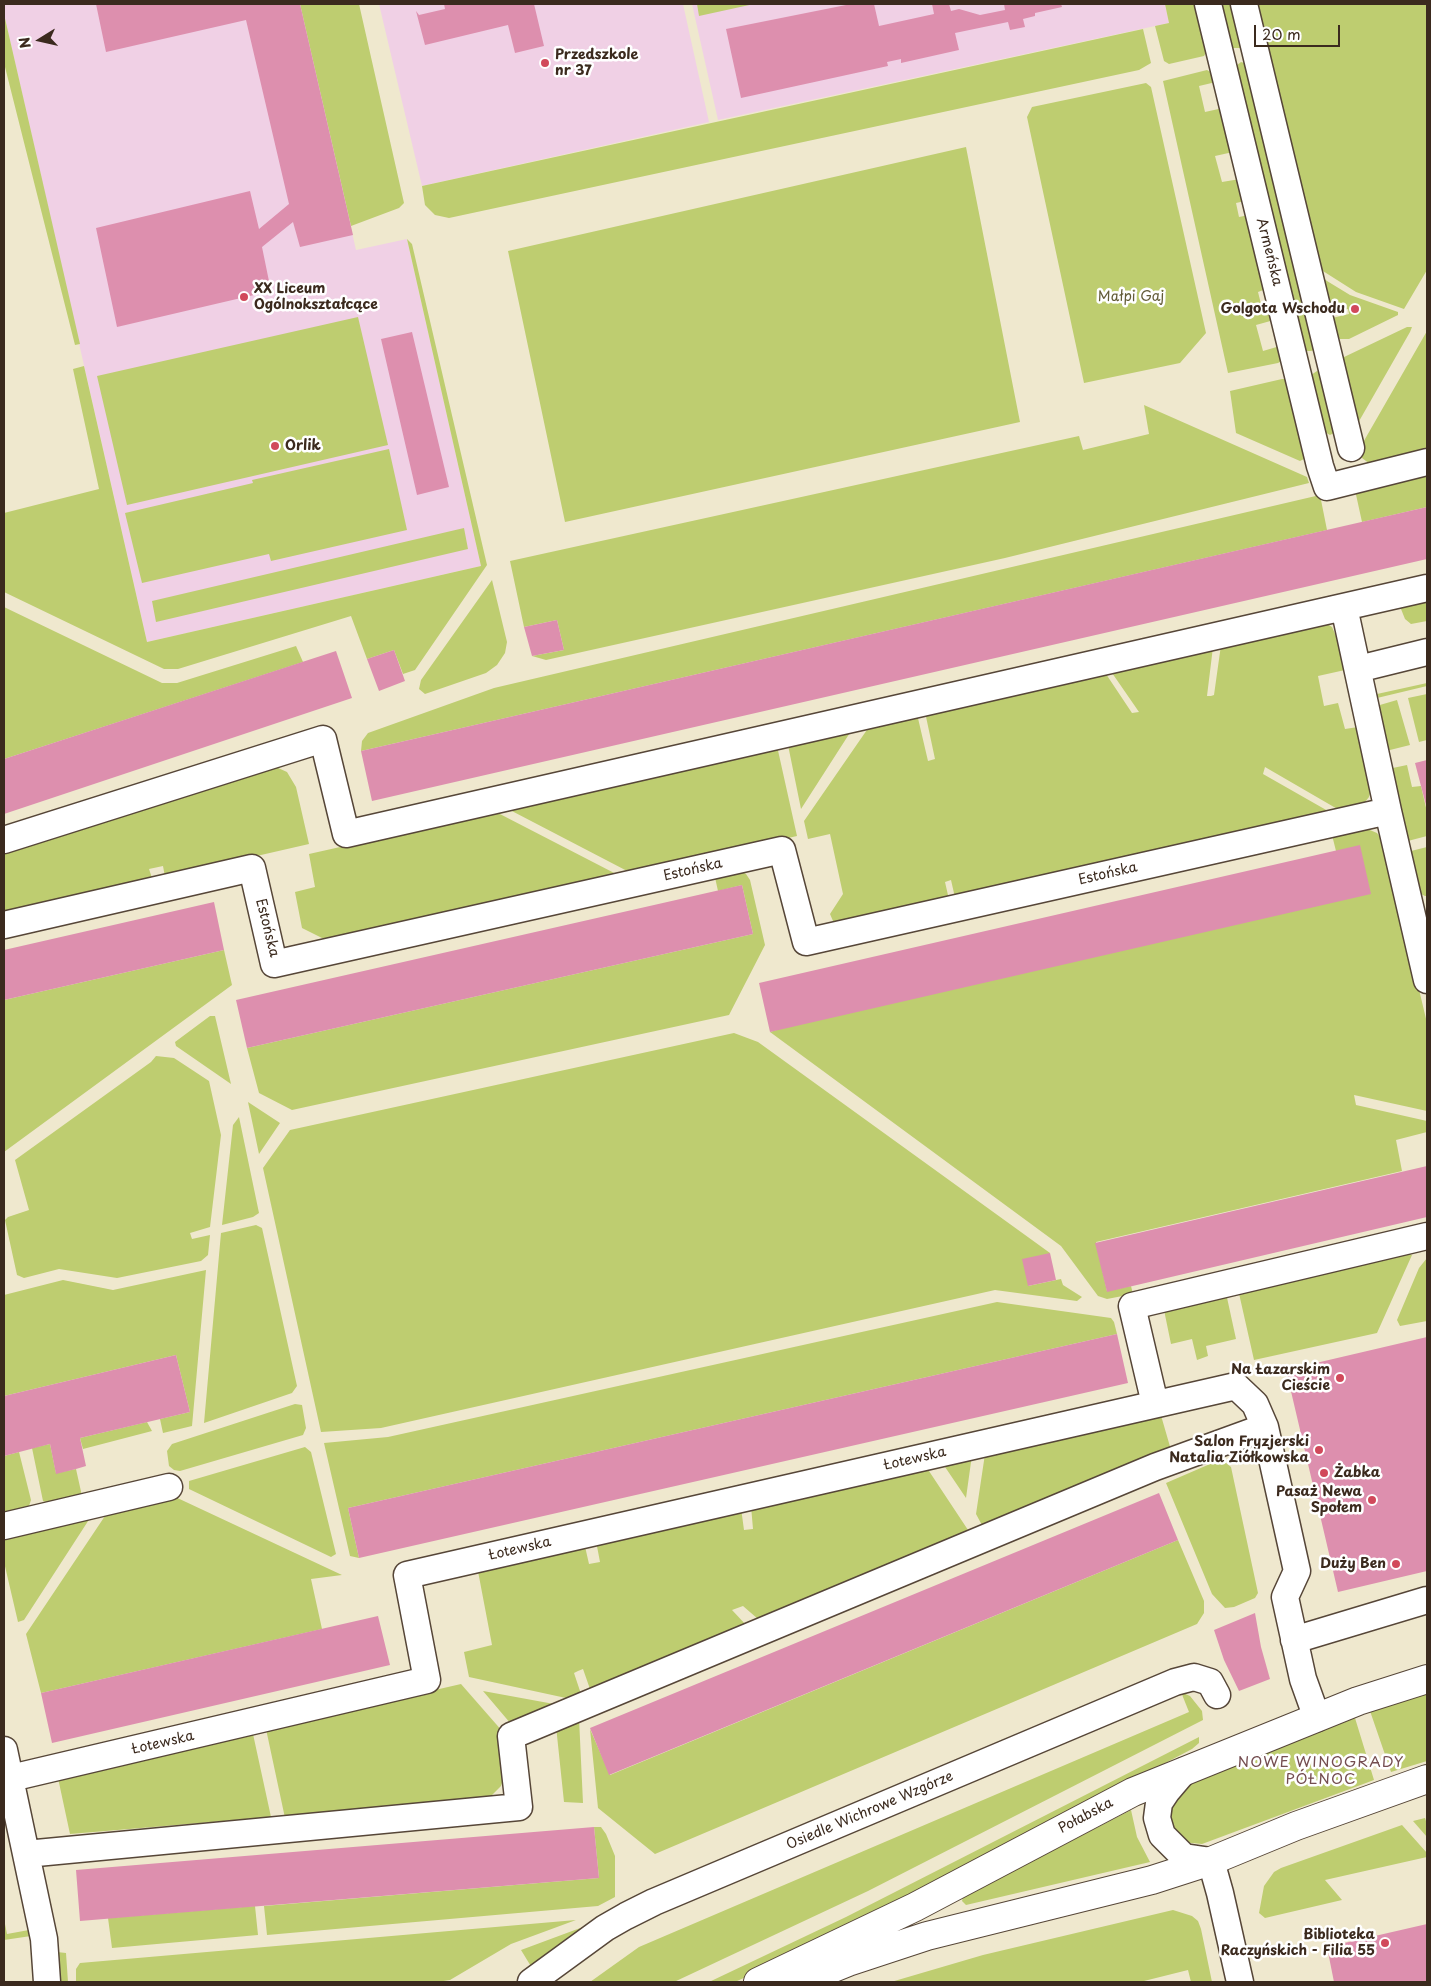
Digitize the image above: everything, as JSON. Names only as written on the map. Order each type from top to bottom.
[{"type":"street","name":"Armeńska","points":[[1208,4],[1320,466],[1327,487],[1427,462]]},
{"type":"street","points":[[1244,4],[1351,448]]},
{"type":"street","points":[[4,840],[323,739],[346,834],[1427,588]]},
{"type":"street","points":[[1344,607],[1427,980]]},
{"type":"street","points":[[1358,669],[1427,652]]},
{"type":"street","name":"Estońska","points":[[4,924],[252,868],[274,964],[782,850],[806,942],[1388,811]]},
{"type":"street","points":[[1318,1718],[1303,1680],[1285,1597],[1296,1571],[1265,1427],[1255,1404],[1236,1386],[1155,1404],[1132,1306],[1427,1236]]},
{"type":"street","name":"Łotewska","points":[[11,1778],[428,1680],[407,1575],[1155,1404]]},
{"type":"street","points":[[26,1854],[519,1807],[511,1736],[1155,1467],[1265,1427]]},
{"type":"street","points":[[4,1526],[169,1487]]},
{"type":"street","points":[[1294,1640],[1427,1600]]},
{"type":"street","name":"Osiedle Wichrowe Wzgórze","points":[[531,1982],[606,1928],[654,1902],[1176,1682],[1194,1677],[1210,1682],[1217,1695]]},
{"type":"street","name":"Połabska","points":[[758,1982],[915,1907],[1133,1792],[1376,1695],[1427,1679]]},
{"type":"street","points":[[4,1750],[44,1939],[47,1982]]},
{"type":"street","points":[[1184,1771],[1159,1803],[1157,1818],[1162,1835],[1184,1857],[1211,1861]]},
{"type":"street","points":[[799,1982],[848,1962],[927,1936],[1152,1880],[1211,1861],[1296,1826],[1427,1779]]},
{"type":"street","points":[[1211,1861],[1240,1982]]},
{"type":"shaded area","name":"XX Liceum Ogólnokształcące","points":[[4,4],[300,4],[356,250],[407,239],[481,566],[147,642],[4,14]]},
{"type":"shaded area","name":"Przedszkole nr 37","points":[[379,4],[683,4],[709,122],[422,186]]},
{"type":"shaded area","points":[[692,4],[1165,4],[1169,23],[718,120]]},
{"type":"green space","points":[[300,4],[359,4],[404,203],[399,208],[351,226]]},
{"type":"green space","points":[[697,4],[754,4],[699,16]]},
{"type":"green space","points":[[1165,4],[1197,4],[1208,49],[1204,56],[1169,64],[1164,61],[1155,26],[1169,23]]},
{"type":"green space","points":[[1218,4],[1235,4],[1242,44],[1240,48],[1229,46]]},
{"type":"green space","points":[[1251,4],[1427,4],[1427,270],[1404,309],[1356,292],[1315,266]]},
{"type":"green space","points":[[4,14],[80,344],[75,345],[4,63]]},
{"type":"green space","points":[[1143,29],[1151,63],[1139,70],[449,218],[435,215],[425,205],[422,186]]},
{"type":"green space","points":[[1241,62],[1248,64],[1314,350],[1311,351],[1305,351],[1236,66]]},
{"type":"green space","points":[[1207,70],[1214,74],[1216,82],[1199,86],[1205,112],[1223,108],[1233,152],[1215,156],[1222,182],[1240,179],[1245,201],[1236,203],[1239,217],[1249,215],[1266,289],[1258,292],[1261,304],[1270,303],[1274,320],[1256,325],[1263,351],[1280,346],[1283,360],[1278,363],[1228,373],[1163,81]]},
{"type":"green space","name":"Małpi Gaj","points":[[1146,83],[1151,87],[1206,333],[1180,363],[1084,383],[1027,117],[1032,107]]},
{"type":"green space","points":[[966,147],[1020,422],[565,522],[508,251]]},
{"type":"green space","points":[[407,239],[412,244],[487,565],[415,670],[403,674],[394,650],[367,659],[351,616],[178,669],[164,669],[4,592],[4,513],[99,489],[73,369],[84,366],[147,642],[481,566]]},
{"type":"green space","points":[[1316,272],[1350,295],[1398,312],[1398,315],[1349,339],[1340,339],[1336,336],[1328,319],[1349,314],[1348,309],[1327,314]]},
{"type":"green space","points":[[358,317],[388,445],[127,505],[97,376]]},
{"type":"green space","points":[[1407,327],[1412,327],[1358,423],[1342,358]]},
{"type":"green space","points":[[1427,331],[1427,453],[1370,464],[1362,458],[1361,446]]},
{"type":"green space","points":[[1317,371],[1320,372],[1336,432],[1330,435],[1321,430],[1311,375]]},
{"type":"green space","points":[[1286,379],[1306,458],[1300,461],[1236,433],[1230,391]]},
{"type":"green space","points":[[1144,405],[1307,477],[1309,483],[1005,558],[546,660],[532,656],[564,650],[557,620],[524,627],[510,561],[1079,436],[1083,450],[1149,434]]},
{"type":"green space","points":[[389,449],[407,530],[271,561],[269,554],[142,583],[125,513],[253,483],[252,480]]},
{"type":"green space","points":[[1427,470],[1427,507],[1362,522],[1355,490]]},
{"type":"green space","points":[[1320,495],[1327,530],[361,751],[362,741],[368,733],[494,688]]},
{"type":"green space","points":[[464,528],[468,549],[156,622],[152,601]]},
{"type":"green space","points":[[492,580],[507,642],[505,653],[497,665],[486,673],[425,694],[419,689],[421,680]]},
{"type":"green space","points":[[1427,597],[1427,621],[1411,624],[1405,619],[1399,604]]},
{"type":"green space","points":[[4,607],[162,683],[177,683],[296,646],[303,662],[4,759]]},
{"type":"green space","points":[[1324,622],[1332,627],[1336,636],[1345,670],[1318,676],[1324,706],[1338,703],[1345,729],[1358,727],[1371,790],[1369,797],[1361,807],[1346,814],[1265,767],[1263,774],[1335,815],[956,902],[951,880],[945,882],[950,904],[839,925],[833,921],[830,914],[843,894],[830,834],[808,839],[804,821],[871,724],[917,714],[928,761],[935,759],[925,712],[1104,671],[1132,713],[1139,712],[1110,670],[1213,647],[1207,696],[1211,696],[1214,695],[1221,645]]},
{"type":"green space","points":[[1427,683],[1427,686],[1377,698],[1377,694]]},
{"type":"green space","points":[[1427,694],[1427,740],[1419,742],[1408,698]]},
{"type":"green space","points":[[1397,700],[1410,745],[1390,750],[1383,747],[1373,707]]},
{"type":"green space","points":[[853,728],[801,809],[788,745]]},
{"type":"green space","points":[[777,746],[797,836],[631,873],[508,809]]},
{"type":"green space","points":[[1407,765],[1412,787],[1421,786],[1427,812],[1427,836],[1404,842],[1388,769]]},
{"type":"green space","points":[[276,767],[287,772],[296,787],[309,844],[165,877],[163,866],[149,869],[153,881],[4,914],[4,852]]},
{"type":"green space","points":[[496,812],[620,876],[330,942],[302,928],[295,892],[315,887],[309,854]]},
{"type":"green space","points":[[1365,828],[1377,833],[1384,843],[1427,1023],[1427,1111],[1354,1095],[1356,1105],[1427,1121],[1427,1132],[1396,1140],[1402,1171],[1096,1242],[1107,1291],[1131,1286],[1133,1294],[1107,1299],[1098,1296],[1061,1246],[770,1032],[1336,851],[1332,835]]},
{"type":"green space","points":[[1427,847],[1427,896],[1425,896],[1417,892],[1407,852]]},
{"type":"green space","points":[[739,870],[746,874],[750,880],[765,945],[729,1015],[292,1110],[259,1093],[247,1048],[753,934],[742,885],[718,891],[714,873]]},
{"type":"green space","points":[[224,950],[232,985],[4,1152],[4,1000]]},
{"type":"green space","points":[[210,1016],[215,1016],[231,1084],[176,1046],[175,1042]]},
{"type":"green space","points":[[734,1033],[758,1042],[1050,1253],[1028,1286],[1061,1279],[1063,1285],[1082,1297],[1077,1301],[995,1290],[381,1428],[321,1432],[263,1168],[290,1130]]},
{"type":"green space","points":[[156,1056],[174,1058],[209,1081],[221,1135],[210,1227],[190,1233],[192,1239],[210,1235],[208,1255],[201,1261],[117,1278],[59,1269],[24,1278],[17,1275],[5,1220],[8,1217],[29,1210],[15,1160],[151,1062]]},
{"type":"green space","points":[[248,1102],[280,1123],[259,1154]]},
{"type":"green space","points":[[239,1117],[259,1213],[253,1217],[222,1225],[233,1125]]},
{"type":"green space","points":[[256,1225],[262,1228],[297,1386],[292,1393],[204,1423],[221,1233]]},
{"type":"green space","points":[[1403,1251],[1412,1255],[1377,1333],[1254,1360],[1238,1289]]},
{"type":"green space","points":[[1427,1258],[1427,1321],[1400,1326],[1397,1320],[1419,1268]]},
{"type":"green space","points":[[206,1270],[192,1426],[163,1433],[160,1419],[190,1412],[176,1355],[4,1396],[4,1295],[63,1280],[113,1290]]},
{"type":"green space","points":[[1226,1293],[1236,1339],[1206,1346],[1208,1356],[1197,1360],[1192,1339],[1171,1344],[1164,1310]]},
{"type":"green space","points":[[997,1302],[1111,1318],[1117,1334],[348,1508],[359,1558],[350,1556],[324,1443],[388,1437]]},
{"type":"green space","points":[[295,1404],[302,1405],[306,1428],[303,1435],[180,1471],[174,1470],[169,1466],[167,1451],[172,1444]]},
{"type":"green space","points":[[1160,1412],[1171,1450],[983,1527],[976,1514],[985,1454]]},
{"type":"green space","points":[[147,1422],[152,1431],[83,1449],[80,1438]]},
{"type":"green space","points":[[50,1444],[56,1473],[76,1469],[82,1496],[49,1503],[43,1501],[32,1448]]},
{"type":"green space","points":[[305,1447],[311,1452],[336,1554],[331,1557],[189,1489],[189,1481]]},
{"type":"green space","points":[[19,1452],[31,1500],[29,1506],[4,1513],[4,1456]]},
{"type":"green space","points":[[972,1455],[966,1498],[941,1461]]},
{"type":"green space","points":[[1226,1463],[1231,1467],[1258,1593],[1255,1598],[1234,1607],[1225,1608],[1212,1594],[1166,1483],[1210,1464]]},
{"type":"green space","points":[[925,1465],[970,1533],[758,1619],[743,1606],[732,1610],[747,1626],[590,1689],[583,1669],[578,1671],[574,1673],[581,1694],[566,1698],[469,1677],[464,1652],[492,1645],[477,1566],[584,1542],[589,1564],[600,1562],[596,1541],[741,1508],[744,1530],[753,1529],[751,1506]]},
{"type":"green space","points":[[171,1495],[342,1575],[311,1579],[322,1629],[41,1693],[26,1634],[109,1510]]},
{"type":"green space","points":[[92,1515],[24,1620],[18,1622],[4,1562],[4,1536]]},
{"type":"green space","points":[[1178,1540],[1204,1601],[1204,1613],[1197,1624],[655,1854],[598,1808],[590,1729],[610,1775]]},
{"type":"green space","points":[[461,1684],[503,1732],[505,1774],[501,1786],[491,1796],[475,1801],[285,1818],[266,1729]]},
{"type":"green space","points":[[483,1691],[554,1704],[511,1724]]},
{"type":"green space","points":[[1181,1692],[1190,1696],[1202,1711],[1203,1720],[868,1891],[674,1982],[590,1982],[639,1947],[1189,1712]]},
{"type":"green space","points":[[1427,1693],[1427,1761],[1391,1772],[1370,1711]]},
{"type":"green space","points":[[579,1718],[583,1803],[564,1802],[556,1726]]},
{"type":"green space","points":[[1355,1718],[1374,1780],[1202,1844],[1182,1842],[1168,1827],[1167,1803],[1182,1787]]},
{"type":"green space","points":[[253,1734],[271,1817],[70,1834],[58,1778]]},
{"type":"green space","points":[[1199,1737],[1199,1743],[1192,1749],[841,1933],[735,1982],[709,1982],[846,1917]]},
{"type":"green space","points":[[1131,1810],[1137,1837],[1150,1862],[966,1905],[962,1901],[963,1897]]},
{"type":"green space","points":[[1425,1818],[1427,1824],[1427,1837],[1413,1821]]},
{"type":"green space","points":[[1402,1825],[1427,1853],[1427,1857],[1325,1880],[1342,1900],[1265,1918],[1259,1913],[1264,1886],[1274,1872]]},
{"type":"green space","points":[[594,1827],[601,1827],[615,1856],[615,1897],[598,1906],[267,1935],[264,1906],[599,1878]]},
{"type":"green space","points":[[255,1906],[258,1935],[112,1948],[108,1918]]},
{"type":"green space","points":[[1173,1910],[1192,1916],[1198,1921],[1212,1982],[1191,1982],[1188,1970],[1140,1982],[891,1982],[983,1955]]},
{"type":"green space","points":[[4,1919],[7,1934],[29,1930],[31,1936],[4,1940]]},
{"type":"green space","points":[[576,1920],[511,1944],[450,1980],[437,1982],[76,1982],[76,1969],[80,1963]]},
{"type":"green space","points":[[591,1924],[532,1968],[521,1950]]},
{"type":"green space","points":[[57,1952],[66,1953],[68,1982],[60,1982]]},
{"type":"building","points":[[96,4],[300,4],[353,235],[300,247],[293,222],[262,247],[271,291],[117,327],[96,228],[250,191],[259,229],[289,204],[246,20],[106,52]]},
{"type":"building","points":[[444,4],[534,4],[544,46],[515,53],[508,25],[425,45],[416,11],[419,15],[445,9]]},
{"type":"building","points":[[851,4],[874,4],[879,26],[934,14],[932,4],[949,4],[951,11],[959,9],[980,15],[1005,10],[1004,4],[1061,4],[1062,7],[1035,13],[1035,16],[1023,19],[1025,27],[1010,30],[1008,22],[955,33],[959,50],[901,63],[901,59],[887,62],[888,66],[741,98],[726,29]]},
{"type":"building","points":[[412,332],[449,487],[417,495],[381,339]]},
{"type":"building","points":[[1427,507],[1427,559],[372,801],[361,751]]},
{"type":"building","points":[[557,620],[564,650],[532,656],[524,627]]},
{"type":"building","points":[[394,650],[405,681],[379,691],[367,659]]},
{"type":"building","points":[[336,651],[352,698],[4,814],[4,759]]},
{"type":"building","points":[[1427,760],[1427,809],[1415,763]]},
{"type":"building","points":[[1360,845],[1371,894],[770,1032],[759,983]]},
{"type":"building","points":[[742,885],[753,934],[247,1048],[236,1000]]},
{"type":"building","points":[[214,902],[224,950],[4,1000],[4,950]]},
{"type":"building","points":[[1427,1166],[1427,1217],[1107,1292],[1095,1243]]},
{"type":"building","points":[[1050,1253],[1056,1280],[1028,1286],[1022,1259]]},
{"type":"building","points":[[1117,1334],[1128,1383],[359,1558],[348,1508]]},
{"type":"building","name":"Pasaż Newa Społem","points":[[1427,1337],[1427,1571],[1338,1592],[1286,1370]]},
{"type":"building","points":[[176,1355],[190,1412],[80,1438],[86,1466],[56,1474],[50,1444],[4,1456],[4,1396]]},
{"type":"building","points":[[1159,1493],[1178,1540],[609,1775],[590,1728]]},
{"type":"building","points":[[1255,1613],[1261,1647],[1270,1679],[1239,1691],[1224,1660],[1214,1630]]},
{"type":"building","points":[[378,1616],[390,1665],[52,1743],[41,1693]]},
{"type":"building","points":[[594,1827],[599,1878],[80,1921],[76,1870]]},
{"type":"building","points":[[1427,1924],[1427,1982],[1334,1982],[1327,1947]]},
{"type":"place","name":"Przedszkole nr 37","points":[[545,63]]},
{"type":"place","name":"XX Liceum Ogólnokształcące","points":[[244,297]]},
{"type":"place","name":"Golgota Wschodu","points":[[1355,309]]},
{"type":"place","name":"Orlik","points":[[275,446]]},
{"type":"place","name":"Na Łazarskim Cieście","points":[[1340,1378]]},
{"type":"place","name":"Salon Fryzjerski Natalia Ziółkowska","points":[[1319,1450]]},
{"type":"place","name":"Żabka","points":[[1324,1473]]},
{"type":"place","name":"Pasaż Newa Społem","points":[[1372,1500]]},
{"type":"place","name":"Duży Ben","points":[[1396,1564]]},
{"type":"place","name":"Biblioteka Raczyńskich - Filia 55","points":[[1385,1943]]},
{"type":"district","name":"NOWE WINOGRADY PÓŁNOC","points":[[1321,1772]]}]
